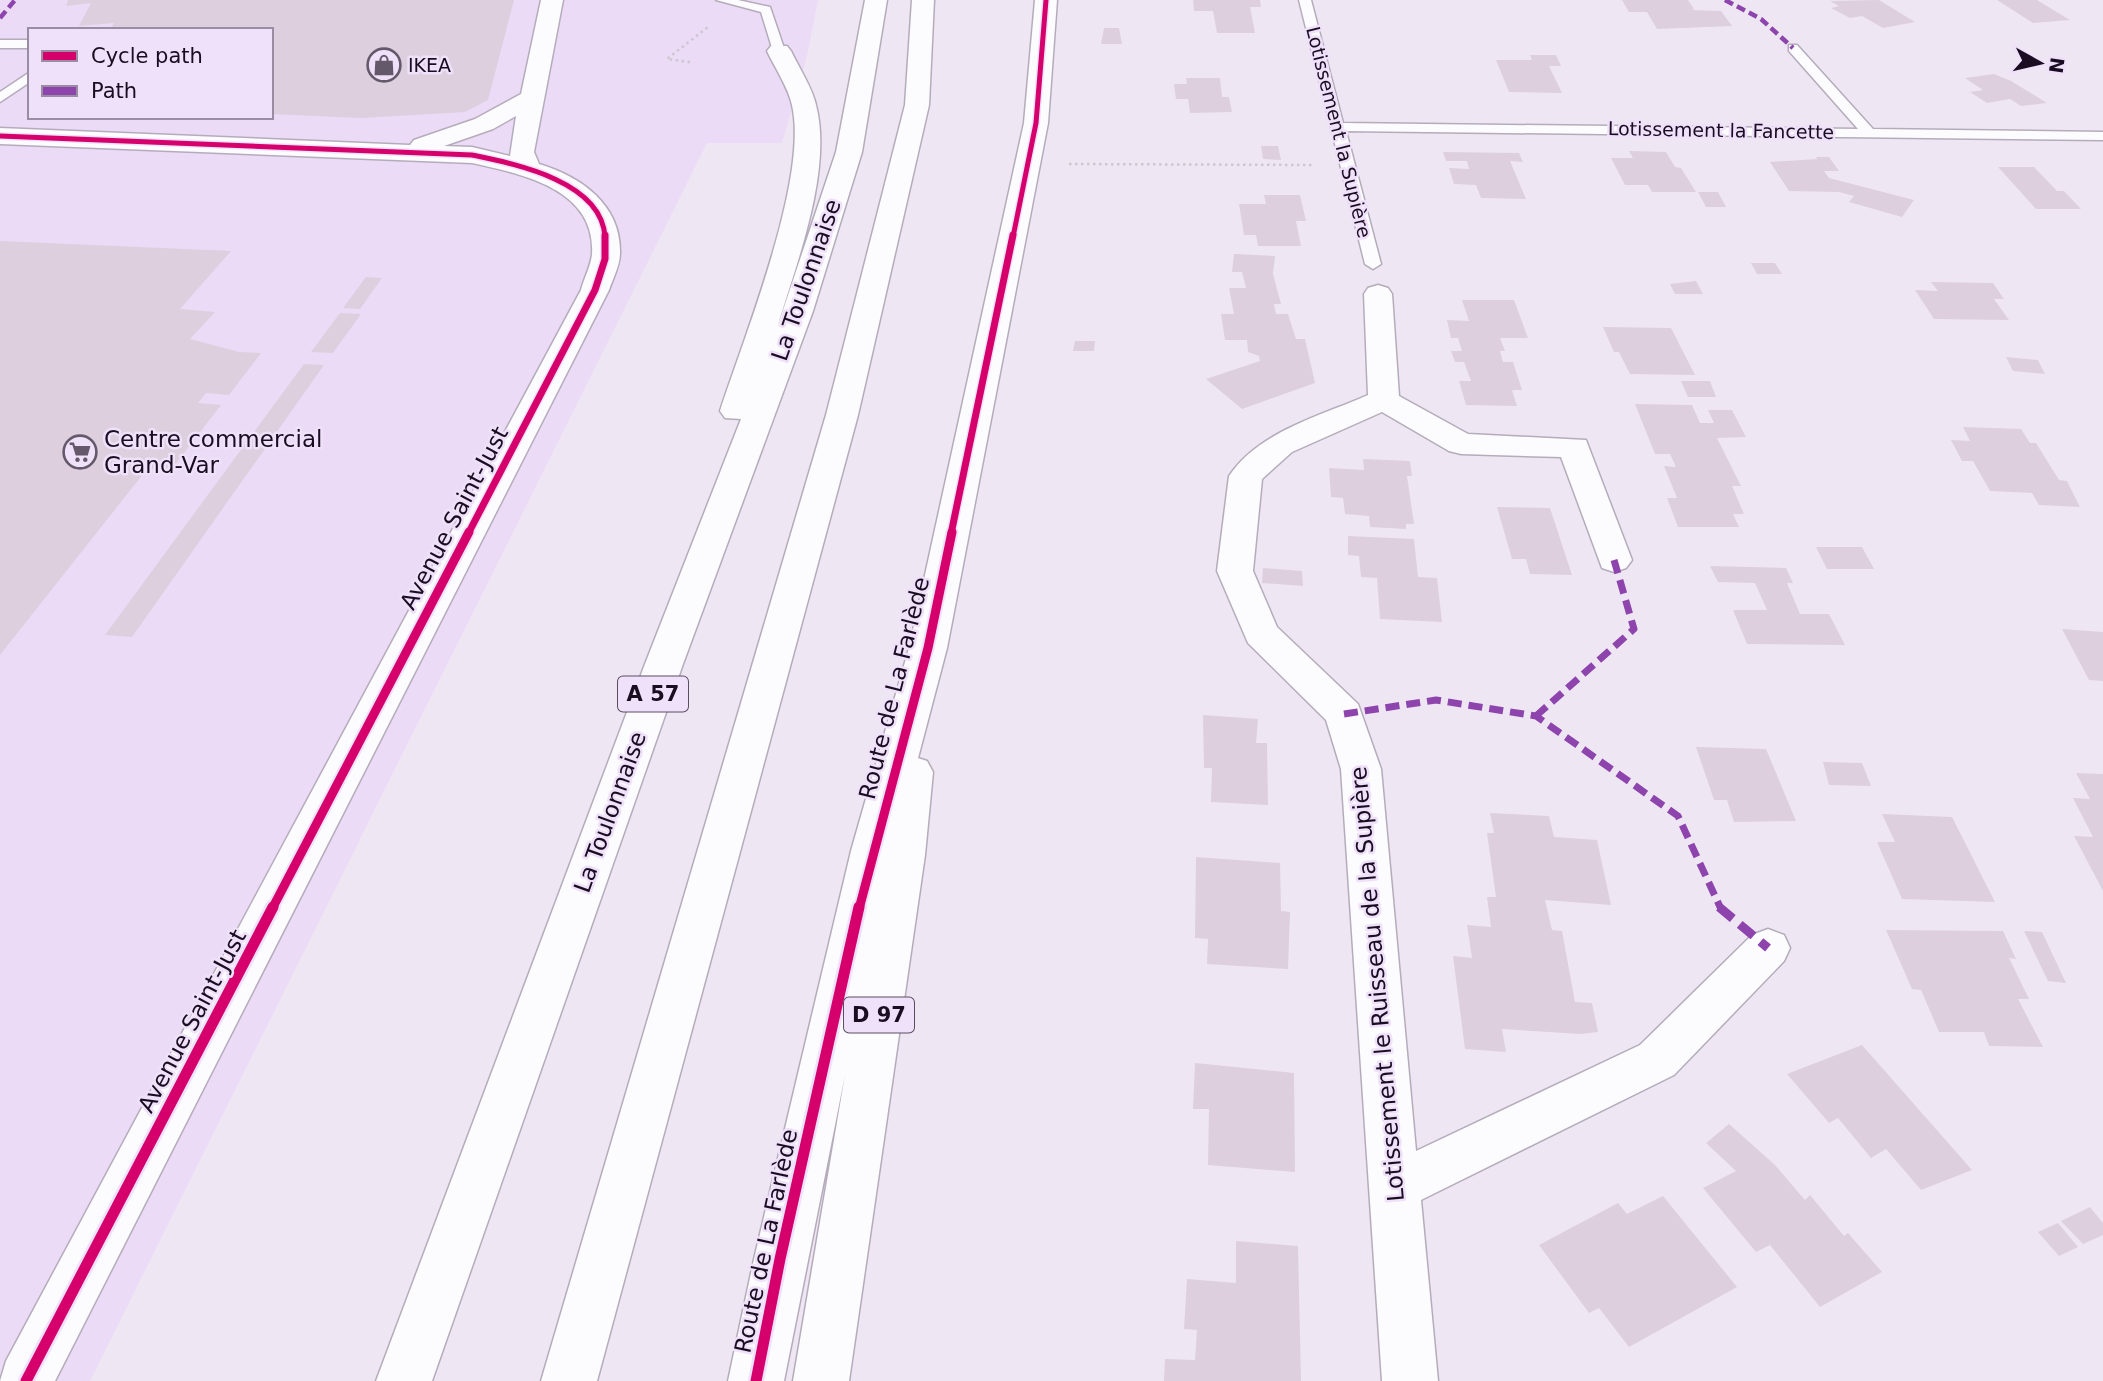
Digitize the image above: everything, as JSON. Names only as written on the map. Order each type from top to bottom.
[{"type":"main road","points":[[527,166],[521,152],[552,0]]},
{"type":"main road","name":"La Toulonnaise","points":[[404,1381],[664,664],[798,311],[849,152],[876,0]]},
{"type":"main road","points":[[569,1381],[842,415],[917,106],[923,0]]},
{"type":"main road","name":"Route de La Farlède","points":[[756,1381],[780,1259],[872,851],[928,648],[1036,123],[1046,0]]},
{"type":"main road","points":[[664,664],[757,335],[797,208],[808,149],[804,104],[779,51]]},
{"type":"main road","points":[[384,150],[456,136],[530,99]]},
{"type":"main road","name":"Avenue Saint-Just","points":[[0,136],[384,150],[472,156],[527,166],[566,184],[601,215],[607,254],[595,290],[26,1381]]},
{"type":"main road","points":[[1375,279],[1384,400],[1461,444],[1574,447],[1614,561]]},
{"type":"main road","name":"Lotissement le Ruisseau de la Supière","points":[[1384,400],[1280,445],[1245,476],[1235,571],[1261,634],[1344,714],[1361,769],[1410,1381]]},
{"type":"main road","name":"Route de La Farlède","points":[[821,1381],[904,855],[928,648]]},
{"type":"main road","points":[[1395,1186],[1657,1060],[1768,948]]},
{"type":"lane","points":[[722,0],[766,10],[779,51]]},
{"type":"lane","name":"Lotissement la Supière","points":[[1305,0],[1375,279]]},
{"type":"lane","points":[[0,44],[28,44]]},
{"type":"lane","points":[[1793,48],[1867,131]]},
{"type":"lane","points":[[0,98],[28,77]]},
{"type":"lane","name":"Lotissement la Fancette","points":[[1338,127],[1867,131],[2103,136]]},
{"type":"path","points":[[690,62],[667,60],[737,3]]},
{"type":"path","points":[[1027,164],[1348,165]]},
{"type":"shaded area","points":[[0,0],[818,0],[807,56],[782,143],[707,143],[90,1381],[0,1381]]},
{"type":"building","name":"IKEA","points":[[68,0],[514,0],[488,100],[465,112],[361,118],[273,114],[273,28],[111,28],[114,23],[79,26],[91,3],[66,6]]},
{"type":"building","points":[[1193,0],[1260,0],[1261,7],[1250,7],[1255,33],[1217,33],[1213,11],[1194,11]]},
{"type":"building","points":[[1622,0],[1688,0],[1694,9],[1692,10],[1721,11],[1732,26],[1657,29],[1647,12],[1629,12]]},
{"type":"building","points":[[1879,0],[1915,22],[1883,28],[1862,16],[1850,18],[1831,8],[1839,6],[1830,1]]},
{"type":"building","points":[[1997,0],[2037,0],[2070,20],[2033,23]]},
{"type":"building","points":[[1104,28],[1119,28],[1122,44],[1101,44]]},
{"type":"building","points":[[1530,55],[1556,55],[1561,66],[1549,66],[1562,93],[1509,92],[1496,60],[1532,60]]},
{"type":"building","points":[[1994,74],[2047,103],[2021,106],[2010,99],[1987,103],[1970,92],[1983,90],[1965,78]]},
{"type":"building","points":[[1186,78],[1220,78],[1222,97],[1229,97],[1232,112],[1190,113],[1188,99],[1176,99],[1174,84],[1187,84]]},
{"type":"building","points":[[1261,146],[1278,146],[1281,160],[1263,159]]},
{"type":"building","points":[[1629,151],[1666,152],[1675,167],[1681,168],[1696,192],[1652,192],[1648,185],[1625,185],[1611,158],[1633,158]]},
{"type":"building","points":[[1443,152],[1519,153],[1523,162],[1510,161],[1526,199],[1481,198],[1476,185],[1454,184],[1449,168],[1469,169],[1467,161],[1446,161]]},
{"type":"building","points":[[1816,157],[1829,157],[1839,171],[1824,171],[1829,178],[1914,200],[1902,217],[1849,202],[1854,196],[1839,192],[1789,191],[1770,162],[1817,159]]},
{"type":"building","points":[[1998,167],[2034,167],[2057,191],[2064,191],[2081,209],[2036,209]]},
{"type":"building","points":[[1698,192],[1718,192],[1726,207],[1706,207]]},
{"type":"building","points":[[1264,195],[1300,195],[1306,221],[1296,221],[1301,246],[1258,246],[1256,235],[1244,235],[1239,204],[1266,204]]},
{"type":"building","name":"Centre commercial Grand-Var","points":[[0,241],[231,251],[180,309],[215,312],[190,339],[239,352],[261,353],[229,395],[206,393],[198,403],[221,405],[171,470],[147,469],[0,655]]},
{"type":"building","points":[[1234,254],[1275,256],[1273,274],[1281,304],[1274,304],[1276,314],[1288,314],[1296,339],[1305,339],[1315,383],[1242,409],[1206,379],[1260,361],[1259,356],[1248,352],[1247,340],[1225,340],[1221,314],[1234,314],[1229,288],[1246,288],[1242,272],[1232,272]]},
{"type":"building","points":[[1751,263],[1775,263],[1782,274],[1757,274]]},
{"type":"building","points":[[366,277],[382,278],[360,309],[343,308]]},
{"type":"building","points":[[1696,281],[1703,294],[1675,294],[1670,284]]},
{"type":"building","points":[[1931,282],[1993,283],[2004,299],[1994,299],[2009,320],[1934,319],[1915,290],[1938,291]]},
{"type":"building","points":[[1462,300],[1514,300],[1528,338],[1500,338],[1505,351],[1500,351],[1503,362],[1513,362],[1522,390],[1512,390],[1517,406],[1466,405],[1459,381],[1471,381],[1464,362],[1455,362],[1451,351],[1462,351],[1458,338],[1451,338],[1447,320],[1469,321]]},
{"type":"building","points":[[340,313],[361,314],[333,353],[311,352]]},
{"type":"building","points":[[1603,327],[1671,328],[1695,375],[1630,374],[1619,352],[1614,352]]},
{"type":"building","points":[[1075,341],[1095,341],[1094,351],[1073,351]]},
{"type":"building","points":[[2006,357],[2038,360],[2045,374],[2013,371]]},
{"type":"building","points":[[304,364],[324,365],[132,637],[105,635]]},
{"type":"building","points":[[1681,381],[1710,381],[1716,397],[1688,397]]},
{"type":"building","points":[[1635,404],[1692,405],[1700,423],[1714,423],[1708,410],[1732,410],[1746,437],[1717,438],[1741,486],[1732,486],[1744,514],[1733,514],[1739,527],[1678,527],[1667,498],[1677,498],[1664,466],[1676,467],[1670,454],[1655,454]]},
{"type":"building","points":[[1963,427],[2021,429],[2030,443],[2036,443],[2059,480],[2067,481],[2080,507],[2039,505],[2032,493],[1990,491],[1973,461],[1962,461],[1951,440],[1970,441]]},
{"type":"building","points":[[1363,459],[1410,461],[1412,476],[1407,476],[1414,524],[1406,524],[1406,529],[1370,527],[1369,516],[1345,514],[1343,498],[1331,497],[1329,468],[1364,470]]},
{"type":"building","points":[[1497,507],[1550,508],[1572,575],[1530,574],[1526,559],[1512,559]]},
{"type":"building","points":[[1348,536],[1414,539],[1418,577],[1437,578],[1442,622],[1380,619],[1377,578],[1361,577],[1359,556],[1348,555]]},
{"type":"building","points":[[1816,547],[1862,547],[1874,569],[1827,569]]},
{"type":"building","points":[[1710,566],[1786,568],[1793,583],[1787,583],[1800,614],[1829,614],[1845,645],[1747,644],[1733,610],[1767,610],[1755,583],[1718,582]]},
{"type":"building","points":[[1263,568],[1302,571],[1303,586],[1262,583]]},
{"type":"building","points":[[2062,629],[2103,632],[2103,681],[2089,680]]},
{"type":"building","points":[[1203,715],[1258,719],[1256,743],[1267,743],[1268,805],[1211,802],[1212,768],[1204,768]]},
{"type":"building","points":[[1696,747],[1766,749],[1796,821],[1734,822],[1727,800],[1714,800]]},
{"type":"building","points":[[1823,762],[1862,763],[1871,786],[1829,785]]},
{"type":"building","points":[[2076,773],[2103,774],[2103,891],[2074,836],[2093,837],[2073,798],[2090,799]]},
{"type":"building","points":[[1490,813],[1549,816],[1554,837],[1597,840],[1611,905],[1545,900],[1552,930],[1562,931],[1575,1002],[1592,1003],[1598,1032],[1581,1034],[1502,1029],[1506,1052],[1465,1049],[1453,956],[1472,958],[1467,925],[1491,927],[1487,897],[1496,897],[1487,833],[1494,833]]},
{"type":"building","points":[[1882,814],[1952,817],[1995,902],[1902,899],[1877,842],[1895,842]]},
{"type":"building","points":[[1196,857],[1280,863],[1281,911],[1290,912],[1288,969],[1207,964],[1208,939],[1195,938]]},
{"type":"building","points":[[1886,930],[2003,931],[2016,959],[2009,958],[2029,999],[2018,999],[2043,1047],[1989,1046],[1984,1032],[1939,1032],[1921,990],[1912,989]]},
{"type":"building","points":[[2024,931],[2042,932],[2066,983],[2048,981]]},
{"type":"building","points":[[1862,1045],[1972,1170],[1921,1190],[1886,1149],[1871,1158],[1838,1118],[1829,1123],[1787,1074]]},
{"type":"building","points":[[1195,1063],[1294,1073],[1295,1172],[1208,1165],[1209,1109],[1193,1109]]},
{"type":"building","points":[[1729,1124],[1775,1165],[1805,1200],[1810,1195],[1844,1236],[1848,1233],[1882,1272],[1820,1307],[1770,1245],[1756,1252],[1703,1188],[1736,1171],[1706,1143]]},
{"type":"building","points":[[1663,1196],[1737,1287],[1629,1347],[1599,1308],[1589,1313],[1539,1245],[1618,1203],[1627,1214]]},
{"type":"building","points":[[2090,1207],[2103,1223],[2103,1235],[2083,1244],[2061,1221]]},
{"type":"building","points":[[2058,1223],[2078,1247],[2059,1256],[2038,1232]]},
{"type":"building","points":[[1236,1241],[1298,1246],[1301,1381],[1164,1381],[1165,1359],[1195,1360],[1197,1330],[1184,1329],[1187,1279],[1236,1283]]},
{"type":"marked path","points":[[0,18],[15,0]]},
{"type":"marked path","points":[[1725,0],[1761,19],[1793,48]]},
{"type":"marked path","points":[[1536,716],[1634,629],[1614,560]]},
{"type":"marked path","points":[[1344,714],[1436,700],[1536,716],[1678,816],[1718,906],[1768,948]]},
{"type":"cycle path","points":[[756,1381],[780,1259],[872,851],[928,648],[1036,123],[1046,0]]},
{"type":"cycle path","points":[[0,136],[472,155],[539,172],[581,194],[596,210],[605,230],[606,254],[595,290],[26,1381]]},
{"type":"place","name":"IKEA","points":[[384,65]]},
{"type":"place","name":"Centre commercial Grand-Var","points":[[80,452]]}]
